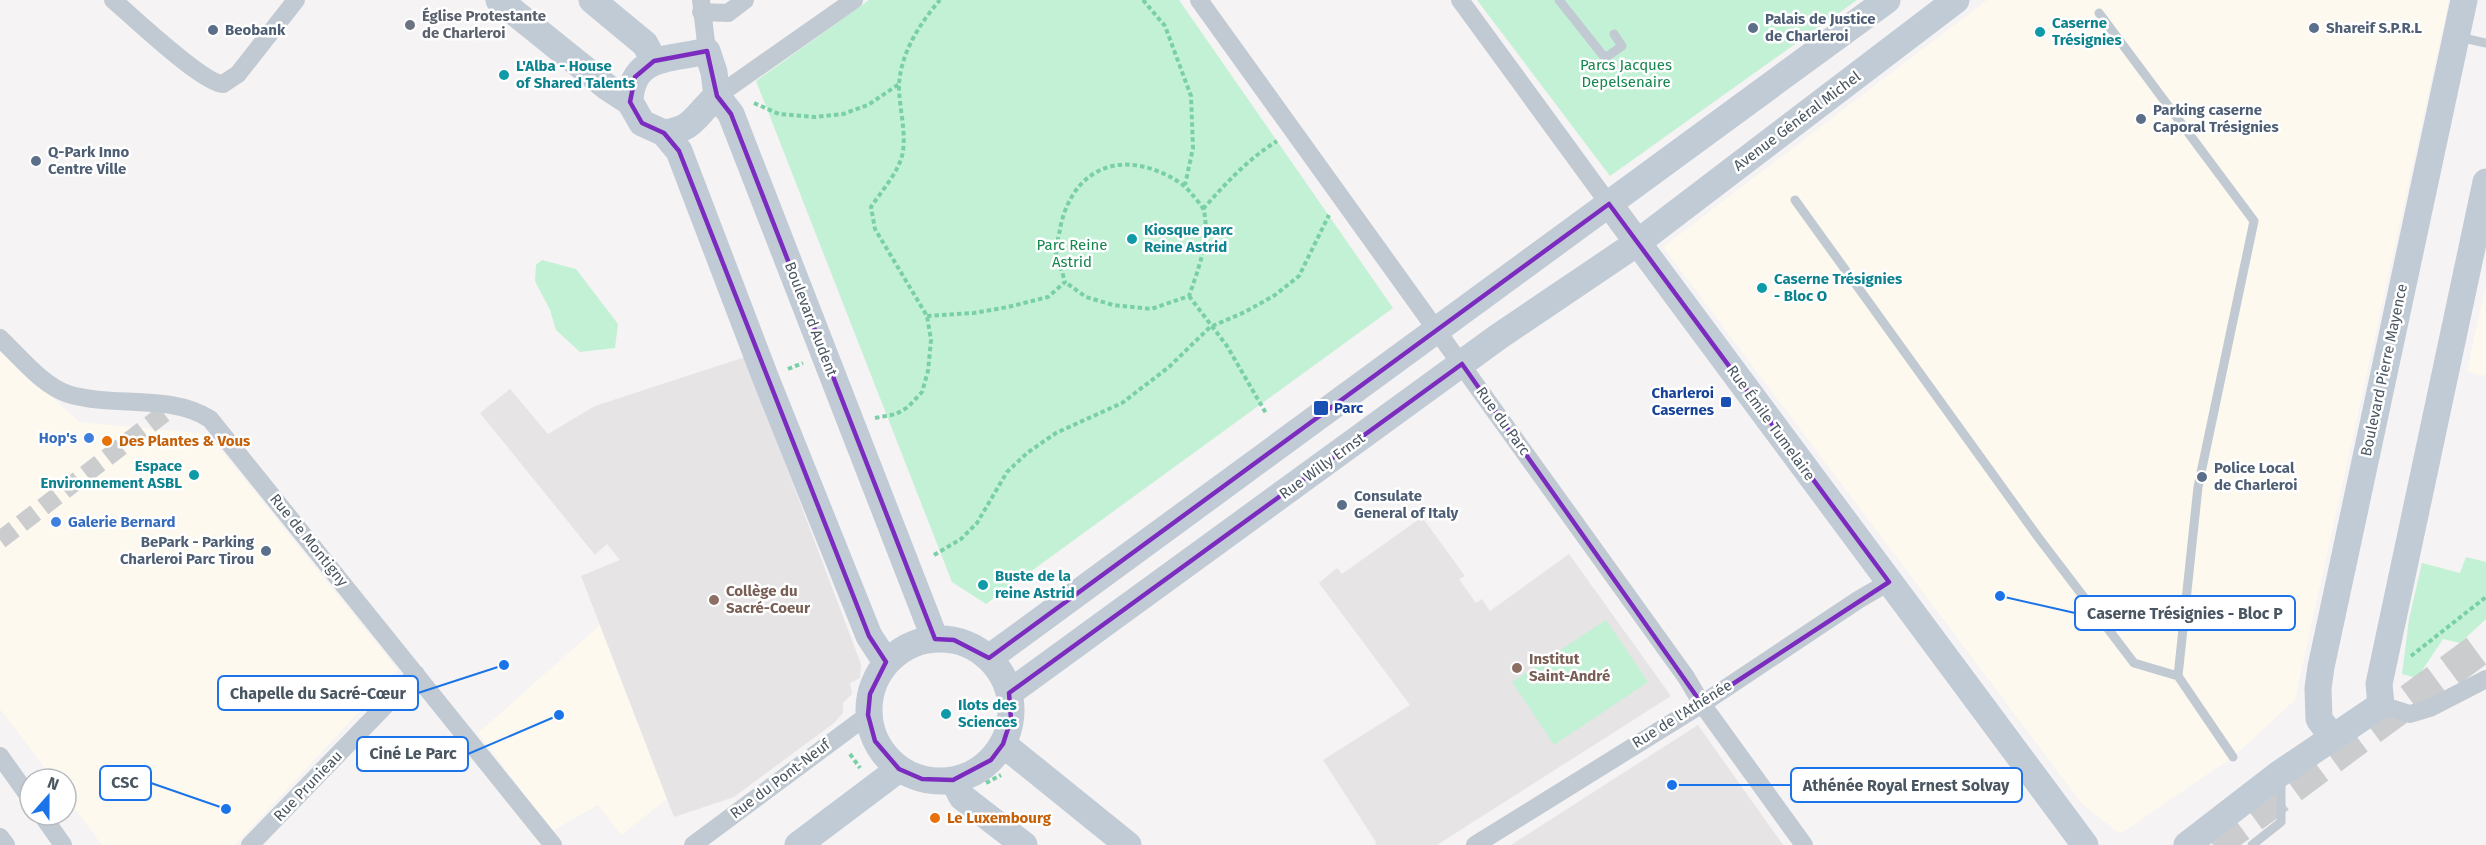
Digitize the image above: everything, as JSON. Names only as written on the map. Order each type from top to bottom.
[{"type":"street","points":[[113,0],[200,74],[224,84],[238,74],[296,0]]},
{"type":"street","points":[[499,0],[607,87],[630,102],[642,123],[664,133],[679,151],[765,379],[865,625],[886,662]]},
{"type":"street","points":[[592,0],[645,44],[654,61]]},
{"type":"street","points":[[630,102],[635,77],[643,68],[654,61],[707,51],[701,6],[728,12],[745,0]]},
{"type":"street","points":[[664,133],[680,131],[694,122],[702,109],[717,96],[854,0]]},
{"type":"street","name":"Rue du Parc","points":[[1199,0],[1462,364],[1804,845]]},
{"type":"street","name":"Rue Émile Tumelaire","points":[[1460,0],[1637,243],[2085,845]]},
{"type":"street","points":[[989,658],[1887,0]]},
{"type":"street","name":"Avenue Général Michel","points":[[1637,243],[1956,0]]},
{"type":"street","name":"Boulevard Pierre Mayence","points":[[2333,738],[2319,719],[2318,688],[2321,667],[2464,0]]},
{"type":"street","name":"Boulevard Audent","points":[[707,51],[714,72],[717,96],[731,114],[935,639]]},
{"type":"street","points":[[2187,845],[2279,774],[2333,738],[2380,695],[2486,182]]},
{"type":"street","name":"Rue Willy Ernst","points":[[1009,693],[1462,364],[1637,243]]},
{"type":"street","name":"Rue de Montigny","points":[[0,338],[40,376],[68,393],[174,406],[200,413],[210,419],[552,845]]},
{"type":"street","name":"Rue de l'Athénée","points":[[1475,845],[1702,704],[1848,606],[1889,582]]},
{"type":"street","points":[[958,788],[991,760],[1003,744],[1011,719],[1009,693],[1005,680],[989,658],[973,647],[954,640],[920,641],[904,648],[886,662],[879,673],[870,694],[868,715],[875,741],[882,752],[899,769],[922,779],[958,788],[1024,845]]},
{"type":"street","name":"Rue Prunieau","points":[[250,845],[416,674]]},
{"type":"street","points":[[2380,695],[2410,714],[2430,708],[2486,679]]},
{"type":"street","name":"Rue du Pont-Neuf","points":[[693,845],[868,715]]},
{"type":"street","points":[[1003,744],[1128,845]]},
{"type":"street","points":[[0,756],[18,781]]},
{"type":"street","points":[[798,845],[899,769]]},
{"type":"street","points":[[50,827],[63,845]]},
{"type":"street","points":[[0,837],[6,845]]},
{"type":"lane","points":[[1559,0],[1605,58],[1622,46],[1614,34]]},
{"type":"lane","points":[[2099,13],[2254,222],[2198,487],[2178,676]]},
{"type":"lane","points":[[2457,36],[2486,43]]},
{"type":"lane","points":[[1795,200],[2031,528],[2134,663],[2178,676],[2234,757]]},
{"type":"lane","points":[[2252,845],[2281,822],[2281,778],[2279,774]]},
{"type":"path","points":[[874,418],[902,411],[922,392],[928,371],[931,340],[927,316],[875,229],[872,207],[894,173],[903,152],[899,84],[909,46],[918,28],[940,0]]},
{"type":"path","points":[[1143,0],[1165,26],[1191,96],[1193,148],[1185,185]]},
{"type":"path","points":[[750,101],[779,114],[815,117],[843,114],[868,105],[899,84]]},
{"type":"path","points":[[1203,209],[1239,169],[1259,152],[1281,138]]},
{"type":"path","points":[[1117,165],[1138,165],[1160,172],[1185,185],[1203,209],[1205,236],[1189,296],[1151,309],[1113,305],[1086,297],[1065,282],[1056,251],[1064,208],[1076,188],[1095,172],[1117,165]]},
{"type":"path","points":[[934,555],[961,539],[977,523],[1007,472],[1027,453],[1056,433],[1122,403],[1169,367],[1210,327],[1265,300],[1299,276],[1331,211]]},
{"type":"path","points":[[927,316],[974,313],[1008,307],[1048,297],[1065,282]]},
{"type":"path","points":[[1189,296],[1210,327],[1227,346],[1267,415]]},
{"type":"path","points":[[2380,695],[2423,645],[2486,597]]},
{"type":"path","points":[[837,736],[874,788]]},
{"type":"path","points":[[958,788],[1025,762]]},
{"type":"highlighted area","points":[[707,51],[717,96],[731,114],[935,639],[954,640],[989,658],[1609,204],[1889,582],[1702,704],[1462,364],[1009,693],[1011,719],[1003,744],[991,760],[953,780],[922,779],[899,769],[875,741],[868,715],[870,694],[886,662],[869,636],[679,151],[664,133],[642,123],[630,102],[635,77],[654,61]]},
{"type":"shaded area","points":[[1987,0],[2449,0],[2295,700],[2233,757],[2120,834],[2083,805],[1663,247]]},
{"type":"shaded area","points":[[2486,283],[2486,376],[2467,372]]},
{"type":"shaded area","points":[[0,348],[79,422],[208,434],[398,670],[235,845],[102,845],[78,813],[78,767],[44,767],[0,709]]},
{"type":"shaded area","name":"Collège du Sacré-Coeur","points":[[745,357],[861,664],[860,678],[850,683],[852,694],[843,703],[843,713],[834,723],[734,797],[674,817],[581,576],[620,560],[607,544],[595,555],[480,413],[510,389],[548,434],[595,406]]},
{"type":"shaded area","name":"Institut Saint-André","points":[[1422,517],[1465,576],[1459,579],[1476,603],[1482,599],[1490,611],[1569,554],[1671,696],[1437,845],[1375,845],[1376,842],[1323,760],[1410,705],[1319,583],[1337,568],[1342,574]]},
{"type":"shaded area","points":[[600,625],[667,799],[621,835],[598,805],[552,831],[478,733]]},
{"type":"shaded area","points":[[1698,725],[1783,845],[1511,845]]},
{"type":"green space","name":"Parc Reine Astrid","points":[[869,0],[1179,0],[1393,308],[986,604],[952,582],[756,81]]},
{"type":"green space","name":"Parcs Jacques Depelsenaire","points":[[1477,0],[1857,0],[1610,176]]},
{"type":"green space","points":[[542,260],[576,269],[618,324],[615,348],[580,352],[556,330],[550,310],[535,281],[536,265]]},
{"type":"green space","points":[[2466,557],[2486,562],[2486,619],[2460,643],[2443,639],[2417,678],[2402,674],[2409,619],[2422,563],[2460,573]]},
{"type":"green space","points":[[1606,620],[1648,682],[1554,745],[1512,682]]},
{"type":"tunnel","points":[[0,540],[174,406]]},
{"type":"tunnel","points":[[2213,845],[2486,644]]},
{"type":"place","name":"Église Protestante de Charleroi","points":[[410,25]]},
{"type":"place","name":"Palais de Justice de Charleroi","points":[[1753,28]]},
{"type":"place","name":"Shareif S.P.R.L","points":[[2314,28]]},
{"type":"place","name":"Beobank","points":[[213,30]]},
{"type":"place","name":"Caserne Trésignies","points":[[2040,32]]},
{"type":"place","name":"L'Alba - House of Shared Talents","points":[[504,75]]},
{"type":"place","name":"Parking caserne Caporal Trésignies","points":[[2141,119]]},
{"type":"place","name":"Q-Park Inno Centre Ville","points":[[36,161]]},
{"type":"place","name":"Kiosque parc Reine Astrid","points":[[1132,239]]},
{"type":"place","name":"Caserne Trésignies - Bloc O","points":[[1762,288]]},
{"type":"place","name":"Charleroi Casernes","points":[[1726,402]]},
{"type":"place","name":"Parc","points":[[1321,408]]},
{"type":"place","name":"Hop's","points":[[89,438]]},
{"type":"place","name":"Des Plantes & Vous","points":[[107,441]]},
{"type":"place","name":"Espace Environnement ASBL","points":[[194,475]]},
{"type":"place","name":"Police Local de Charleroi","points":[[2202,477]]},
{"type":"place","name":"Consulate General of Italy","points":[[1342,505]]},
{"type":"place","name":"Galerie Bernard","points":[[56,522]]},
{"type":"place","name":"BePark - Parking Charleroi Parc Tirou","points":[[266,551]]},
{"type":"place","name":"Buste de la reine Astrid","points":[[983,585]]},
{"type":"place","name":"Caserne Trésignies - Bloc P","points":[[2000,596]]},
{"type":"place","name":"Collège du Sacré-Coeur","points":[[714,600]]},
{"type":"place","name":"Chapelle du Sacré-Cœur","points":[[504,665]]},
{"type":"place","name":"Institut Saint-André","points":[[1517,668]]},
{"type":"place","name":"Ilots des Sciences","points":[[946,714]]},
{"type":"place","name":"Ciné Le Parc","points":[[559,715]]},
{"type":"place","name":"Athénée Royal Ernest Solvay","points":[[1672,785]]},
{"type":"place","name":"CSC","points":[[226,809]]},
{"type":"place","name":"Le Luxembourg","points":[[935,818]]}]
